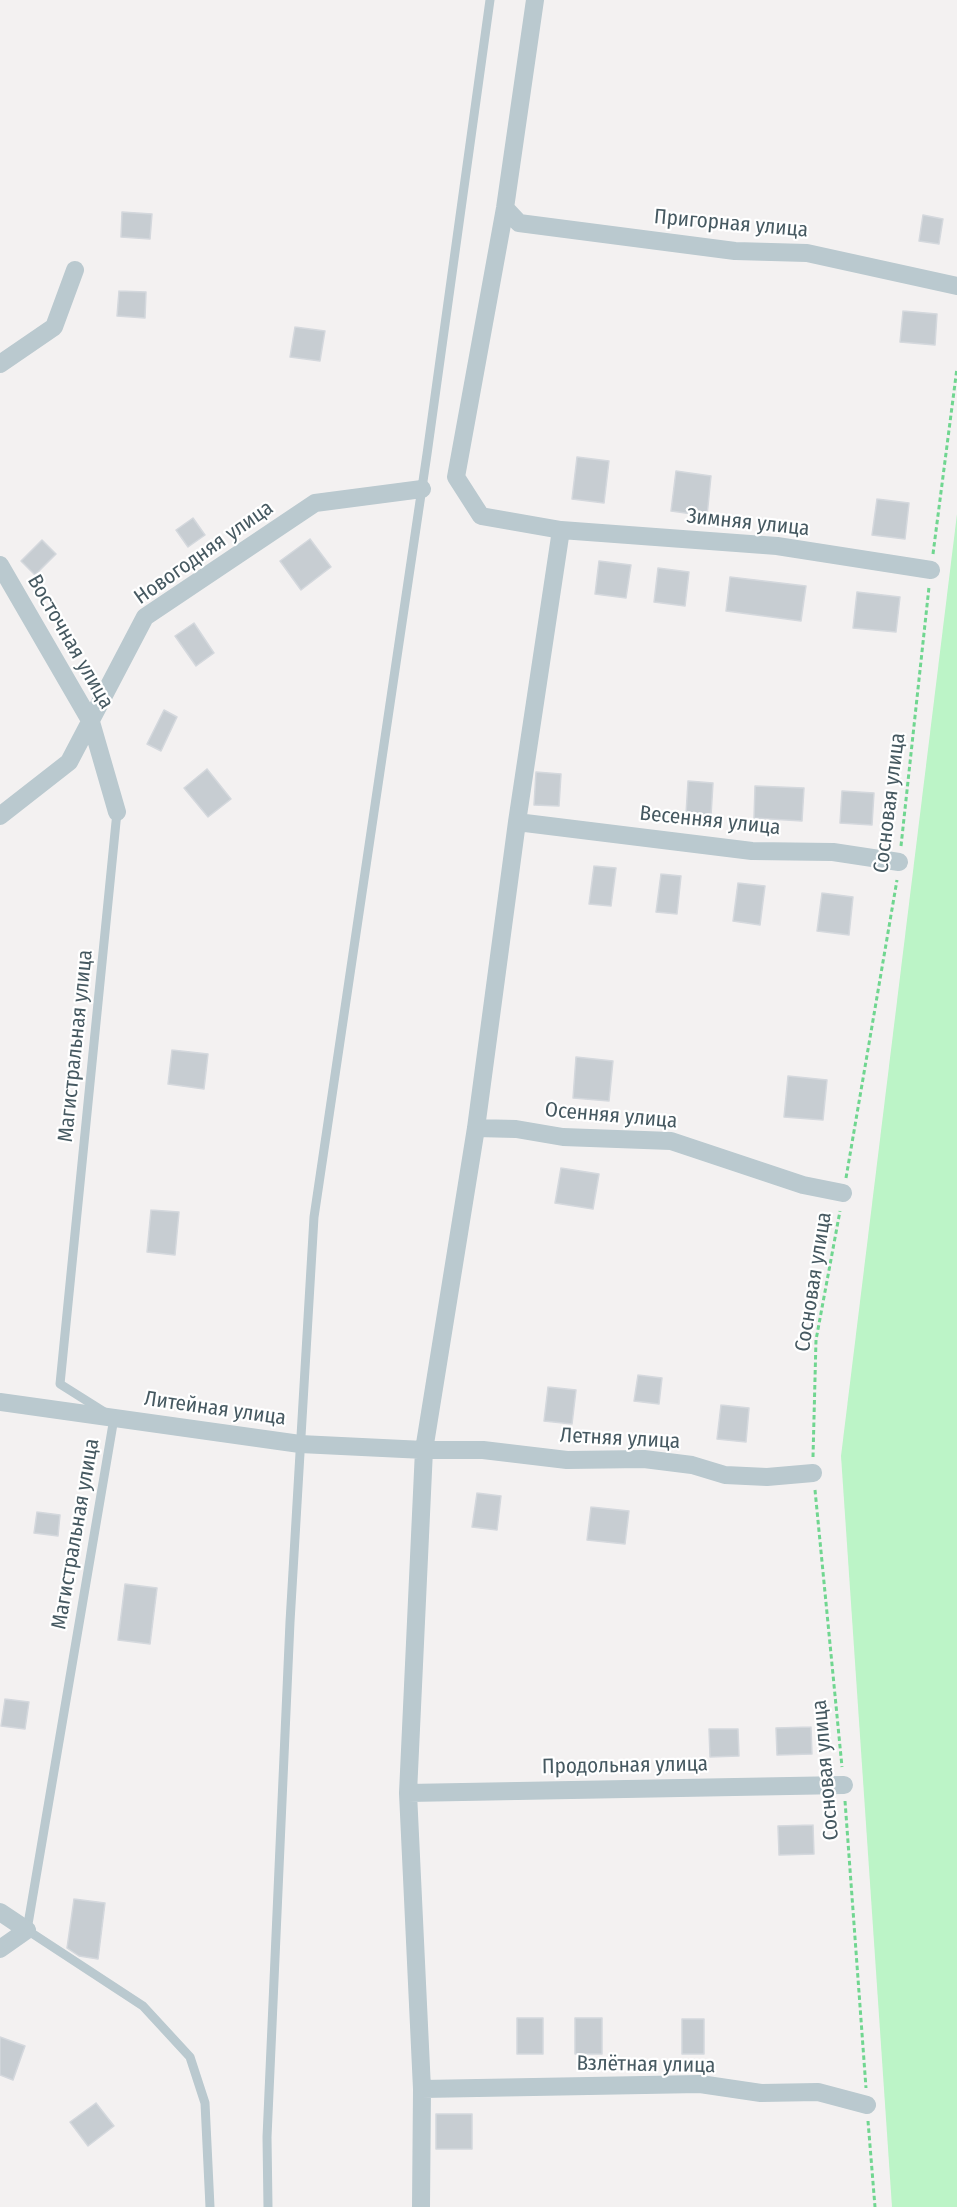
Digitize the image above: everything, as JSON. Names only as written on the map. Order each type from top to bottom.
[{"type":"street","name":"Зимняя улица","points":[[535,0],[506,208],[456,477],[481,516],[561,530],[777,546],[930,570]]},
{"type":"street","name":"Пригорная улица","points":[[506,208],[519,223],[735,251],[807,253],[957,286]]},
{"type":"street","points":[[0,364],[54,327],[75,270]]},
{"type":"street","name":"Новогодняя улица","points":[[0,816],[69,762],[145,617],[315,503],[422,489]]},
{"type":"street","points":[[421,2207],[422,2089],[408,1793],[424,1450],[476,1128],[517,822],[561,530]]},
{"type":"street","name":"Восточная улица","points":[[0,565],[91,722],[117,812]]},
{"type":"street","name":"Весенняя улица","points":[[517,822],[752,851],[832,852],[900,862]]},
{"type":"street","name":"Осенняя улица","points":[[476,1128],[516,1129],[563,1137],[671,1141],[802,1185],[843,1193]]},
{"type":"street","name":"Литейная улица","points":[[0,1402],[300,1444],[424,1450]]},
{"type":"street","name":"Летняя улица","points":[[424,1450],[483,1450],[567,1460],[644,1459],[692,1465],[725,1475],[767,1477],[813,1473]]},
{"type":"street","name":"Продольная улица","points":[[408,1793],[844,1785]]},
{"type":"street","points":[[0,1912],[27,1930],[0,1949]]},
{"type":"street","name":"Взлётная улица","points":[[422,2089],[700,2084],[761,2093],[818,2092],[867,2105]]},
{"type":"lane","points":[[268,2207],[267,2137],[290,1622],[314,1217],[422,489],[490,0]]},
{"type":"lane","name":"Магистральная улица","points":[[27,1930],[114,1418],[60,1384],[117,812]]},
{"type":"lane","points":[[27,1930],[143,2007],[190,2057],[206,2103],[210,2207]]},
{"type":"path","name":"Сосновая улица","points":[[875,2207],[844,1785],[813,1473],[816,1340],[900,862],[930,570],[957,368]]},
{"type":"green space","points":[[957,514],[957,2207],[892,2207],[841,1456]]},
{"type":"building","points":[[122,212],[152,214],[150,239],[121,237]]},
{"type":"building","points":[[923,215],[943,219],[939,244],[919,241]]},
{"type":"building","points":[[119,291],[146,292],[145,318],[117,316]]},
{"type":"building","points":[[903,311],[937,314],[935,345],[900,342]]},
{"type":"building","points":[[295,327],[325,331],[320,361],[290,357]]},
{"type":"building","points":[[577,457],[609,461],[604,503],[572,499]]},
{"type":"building","points":[[676,471],[711,476],[707,516],[671,511]]},
{"type":"building","points":[[877,499],[909,503],[905,539],[872,535]]},
{"type":"building","points":[[193,518],[205,535],[188,547],[176,530]]},
{"type":"building","points":[[310,539],[331,567],[301,590],[280,561]]},
{"type":"building","points":[[42,540],[56,554],[35,575],[21,561]]},
{"type":"building","points":[[599,561],[631,565],[626,598],[595,594]]},
{"type":"building","points":[[658,568],[689,572],[685,606],[654,602]]},
{"type":"building","points":[[730,577],[806,586],[801,621],[726,611]]},
{"type":"building","points":[[857,592],[900,597],[896,632],[853,628]]},
{"type":"building","points":[[194,623],[214,653],[196,666],[175,636]]},
{"type":"building","points":[[164,710],[177,717],[161,751],[147,744]]},
{"type":"building","points":[[207,769],[231,799],[208,817],[184,788]]},
{"type":"building","points":[[536,772],[561,774],[559,806],[534,805]]},
{"type":"building","points":[[688,781],[713,783],[711,816],[686,814]]},
{"type":"building","points":[[755,786],[804,788],[802,821],[754,818]]},
{"type":"building","points":[[842,791],[874,793],[872,825],[840,823]]},
{"type":"building","points":[[594,866],[616,868],[611,906],[589,904]]},
{"type":"building","points":[[661,874],[681,876],[677,914],[656,912]]},
{"type":"building","points":[[738,883],[765,886],[760,925],[733,921]]},
{"type":"building","points":[[822,893],[853,897],[849,935],[817,931]]},
{"type":"building","points":[[172,1050],[208,1054],[204,1089],[168,1084]]},
{"type":"building","points":[[576,1057],[613,1061],[609,1101],[573,1098]]},
{"type":"building","points":[[788,1076],[827,1080],[823,1120],[784,1117]]},
{"type":"building","points":[[561,1168],[599,1174],[593,1209],[555,1203]]},
{"type":"building","points":[[151,1210],[179,1212],[175,1255],[147,1252]]},
{"type":"building","points":[[638,1375],[662,1378],[659,1404],[634,1401]]},
{"type":"building","points":[[548,1387],[576,1390],[572,1424],[544,1421]]},
{"type":"building","points":[[721,1405],[749,1408],[746,1442],[717,1439]]},
{"type":"building","points":[[477,1493],[501,1496],[497,1530],[472,1527]]},
{"type":"building","points":[[591,1507],[629,1511],[625,1544],[587,1540]]},
{"type":"building","points":[[37,1512],[60,1515],[58,1536],[34,1533]]},
{"type":"building","points":[[125,1584],[157,1588],[150,1644],[118,1640]]},
{"type":"building","points":[[5,1699],[29,1702],[25,1729],[1,1726]]},
{"type":"building","points":[[811,1727],[812,1754],[777,1755],[776,1728]]},
{"type":"building","points":[[709,1729],[738,1729],[739,1756],[710,1757]]},
{"type":"building","points":[[813,1825],[814,1854],[779,1855],[778,1826]]},
{"type":"building","points":[[74,1899],[105,1903],[98,1959],[79,1956],[67,1948]]},
{"type":"building","points":[[517,2018],[543,2018],[543,2054],[517,2054]]},
{"type":"building","points":[[575,2018],[602,2018],[602,2054],[575,2054]]},
{"type":"building","points":[[682,2019],[704,2019],[704,2054],[682,2054]]},
{"type":"building","points":[[0,2037],[25,2046],[13,2080],[0,2075]]},
{"type":"building","points":[[96,2103],[114,2126],[88,2146],[70,2122]]},
{"type":"building","points":[[436,2114],[472,2114],[472,2149],[436,2149]]}]
